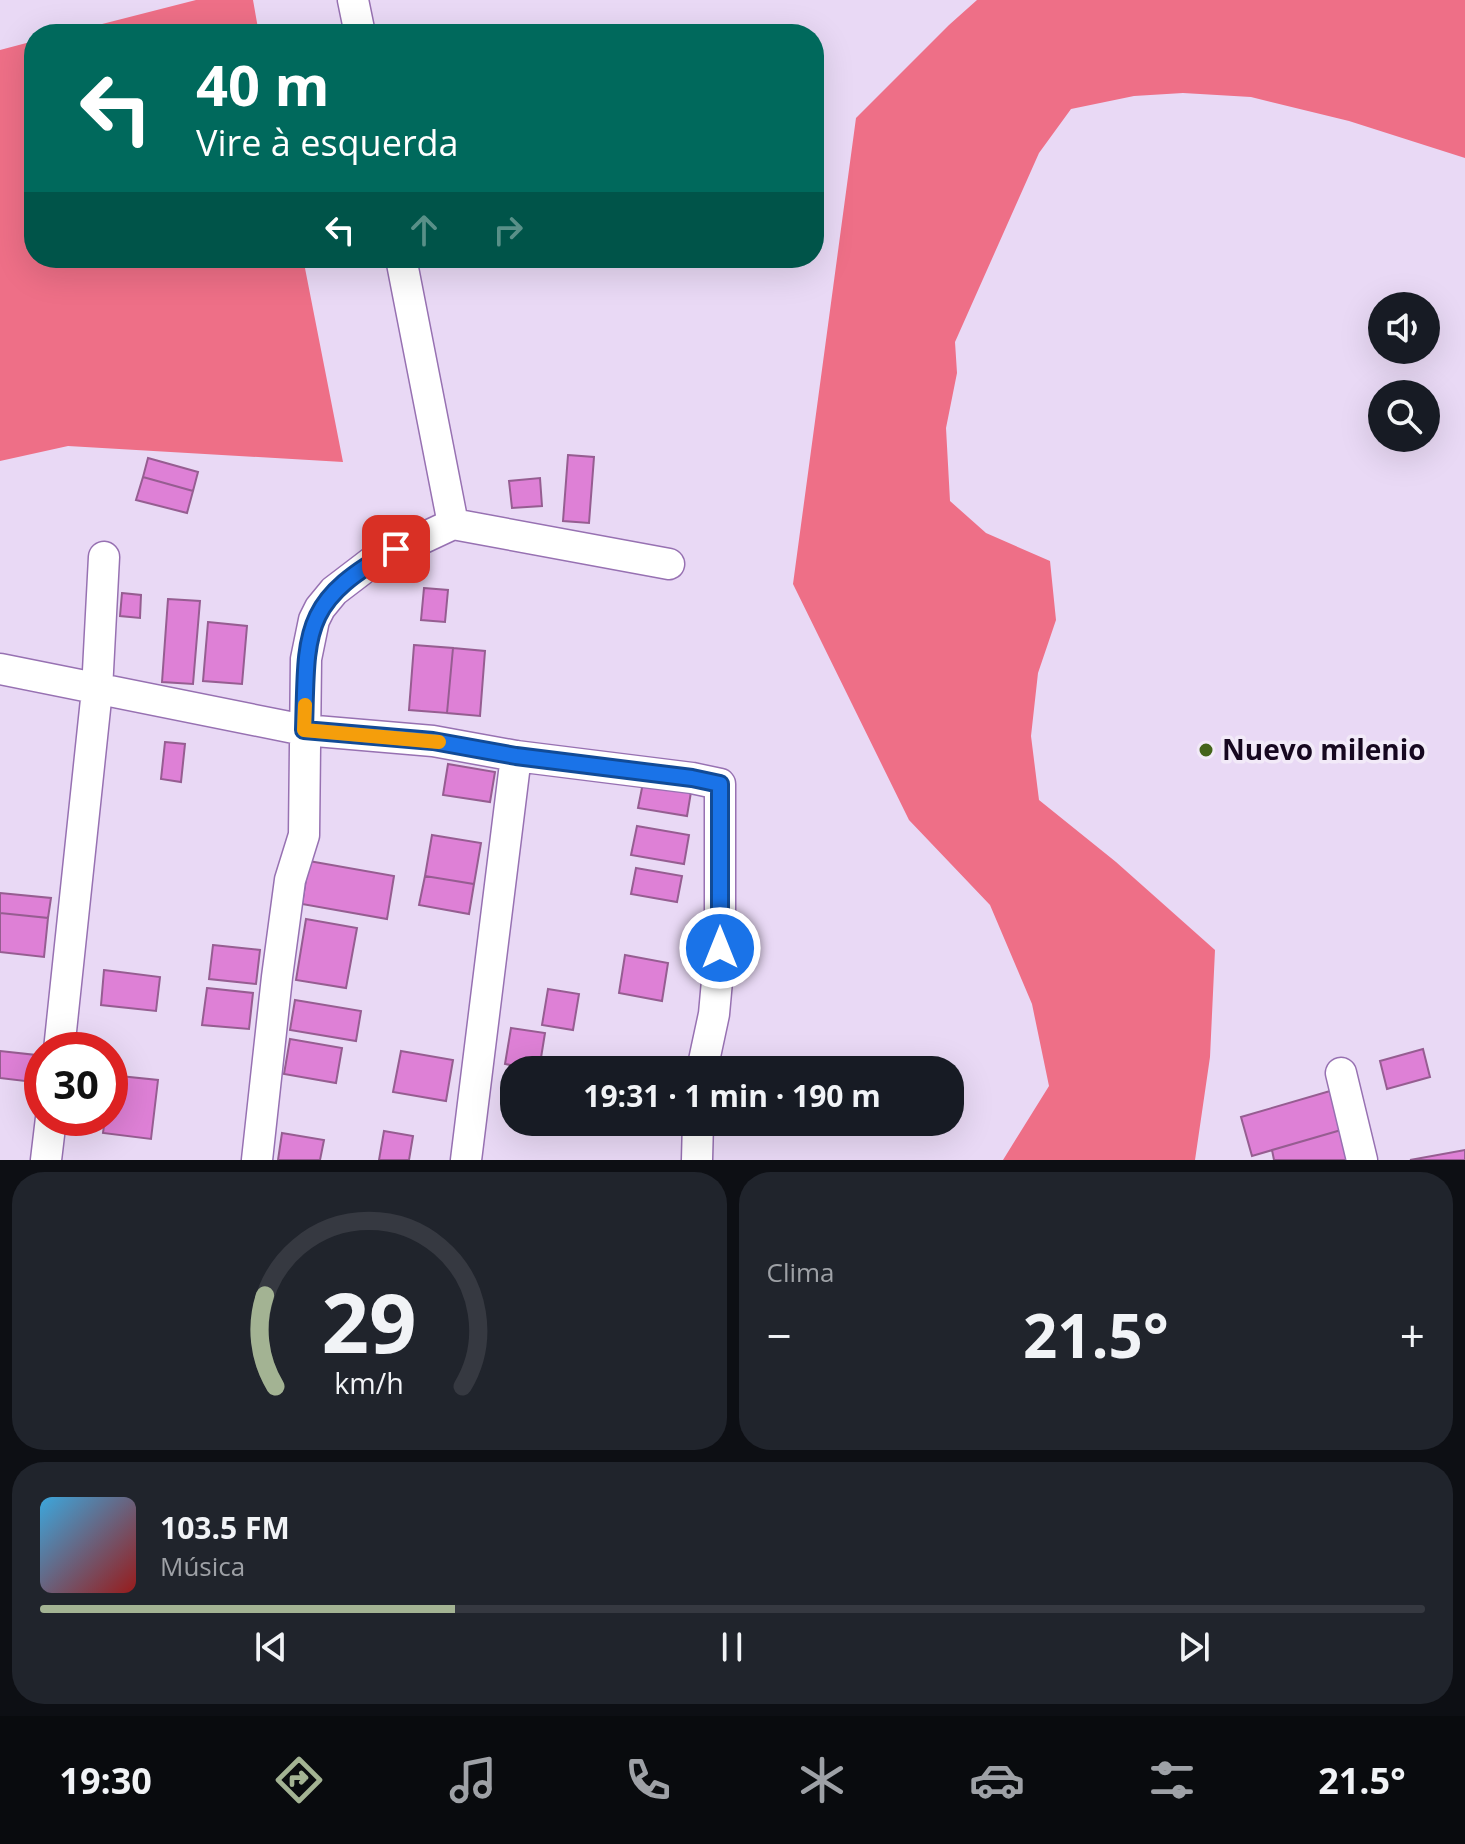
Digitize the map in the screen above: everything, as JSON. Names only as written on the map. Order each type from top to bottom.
[{"type":"street","points":[[353,0],[358,24]]},
{"type":"street","points":[[403,268],[453,524]]},
{"type":"street","points":[[257,1160],[290,880],[304,835],[308,641],[320,608],[334,591],[372,562],[453,524],[669,564]]},
{"type":"street","points":[[61,1032],[97,690],[104,557]]},
{"type":"street","points":[[0,669],[304,730],[433,741],[516,756],[720,784],[720,948],[714,1014],[705,1056]]},
{"type":"street","points":[[466,1160],[516,756]]},
{"type":"street","points":[[1341,1073],[1362,1160]]},
{"type":"street","points":[[46,1160],[49,1136]]},
{"type":"street","points":[[697,1160],[698,1136]]},
{"type":"shaded area","points":[[196,0],[253,0],[257,24],[102,24]]},
{"type":"shaded area","points":[[977,0],[1465,0],[1465,158],[1349,121],[1251,97],[1183,93],[1134,96],[1071,109],[1039,153],[955,342],[957,373],[946,428],[950,501],[986,533],[1050,561],[1056,620],[1038,673],[1031,736],[1039,800],[1116,862],[1215,950],[1210,1057],[1195,1160],[1003,1160],[1049,1086],[1032,1004],[990,905],[909,820],[793,584],[856,118]]},
{"type":"shaded area","points":[[24,44],[24,268],[305,268],[343,462],[68,446],[0,461],[0,50]]},
{"type":"building","points":[[568,455],[594,457],[589,523],[563,521]]},
{"type":"building","points":[[148,458],[198,472],[193,491],[143,477]]},
{"type":"building","points":[[143,477],[193,491],[187,513],[136,500]]},
{"type":"building","points":[[540,478],[542,506],[512,508],[509,481]]},
{"type":"building","points":[[424,588],[448,590],[445,622],[421,620]]},
{"type":"building","points":[[122,593],[141,595],[140,618],[120,616]]},
{"type":"building","points":[[168,599],[200,601],[193,684],[162,682]]},
{"type":"building","points":[[208,622],[247,626],[242,684],[203,681]]},
{"type":"building","points":[[414,645],[453,648],[447,713],[409,710]]},
{"type":"building","points":[[453,648],[485,651],[480,716],[447,713]]},
{"type":"building","points":[[165,742],[185,744],[181,782],[161,779]]},
{"type":"building","points":[[448,764],[495,772],[490,802],[443,795]]},
{"type":"building","points":[[644,778],[692,786],[687,816],[638,808]]},
{"type":"building","points":[[637,826],[689,835],[684,864],[631,855]]},
{"type":"building","points":[[432,835],[481,843],[474,884],[425,876]]},
{"type":"building","points":[[309,861],[394,876],[387,919],[302,904]]},
{"type":"building","points":[[636,868],[682,876],[677,902],[631,894]]},
{"type":"building","points":[[425,876],[474,884],[469,914],[419,905]]},
{"type":"building","points":[[0,893],[51,898],[48,918],[0,913]]},
{"type":"building","points":[[0,913],[48,918],[44,957],[0,952]]},
{"type":"building","points":[[306,919],[357,928],[346,988],[296,980]]},
{"type":"building","points":[[213,945],[260,950],[256,984],[209,979]]},
{"type":"building","points":[[625,955],[668,963],[662,1001],[619,993]]},
{"type":"building","points":[[104,970],[160,977],[156,1011],[101,1005]]},
{"type":"building","points":[[207,988],[253,993],[249,1029],[202,1025]]},
{"type":"building","points":[[548,989],[579,994],[573,1030],[542,1025]]},
{"type":"building","points":[[295,1000],[361,1011],[356,1041],[290,1030]]},
{"type":"building","points":[[511,1028],[545,1033],[541,1056],[506,1056]]},
{"type":"building","points":[[290,1039],[342,1048],[336,1083],[284,1074]]},
{"type":"building","points":[[1423,1049],[1430,1077],[1387,1089],[1380,1061]]},
{"type":"building","points":[[0,1051],[24,1054],[24,1081],[0,1078]]},
{"type":"building","points":[[401,1051],[453,1060],[446,1101],[393,1092]]},
{"type":"building","points":[[128,1077],[158,1080],[151,1139],[127,1136]]},
{"type":"building","points":[[1330,1091],[1341,1130],[1252,1156],[1241,1117]]},
{"type":"building","points":[[1341,1130],[1350,1160],[1274,1160],[1272,1150]]},
{"type":"building","points":[[384,1131],[413,1136],[409,1160],[379,1160]]},
{"type":"building","points":[[282,1133],[324,1140],[320,1160],[278,1160]]},
{"type":"building","points":[[1465,1150],[1465,1160],[1410,1160]]},
{"type":"slow traffic","points":[[305,705],[304,730],[439,742]]},
{"type":"place","name":"Nuevo milenio","points":[[1206,750]]},
{"type":"route","points":[[396,549],[352,576],[320,608],[308,641],[304,730],[433,741],[516,756],[720,784],[720,948]]}]
